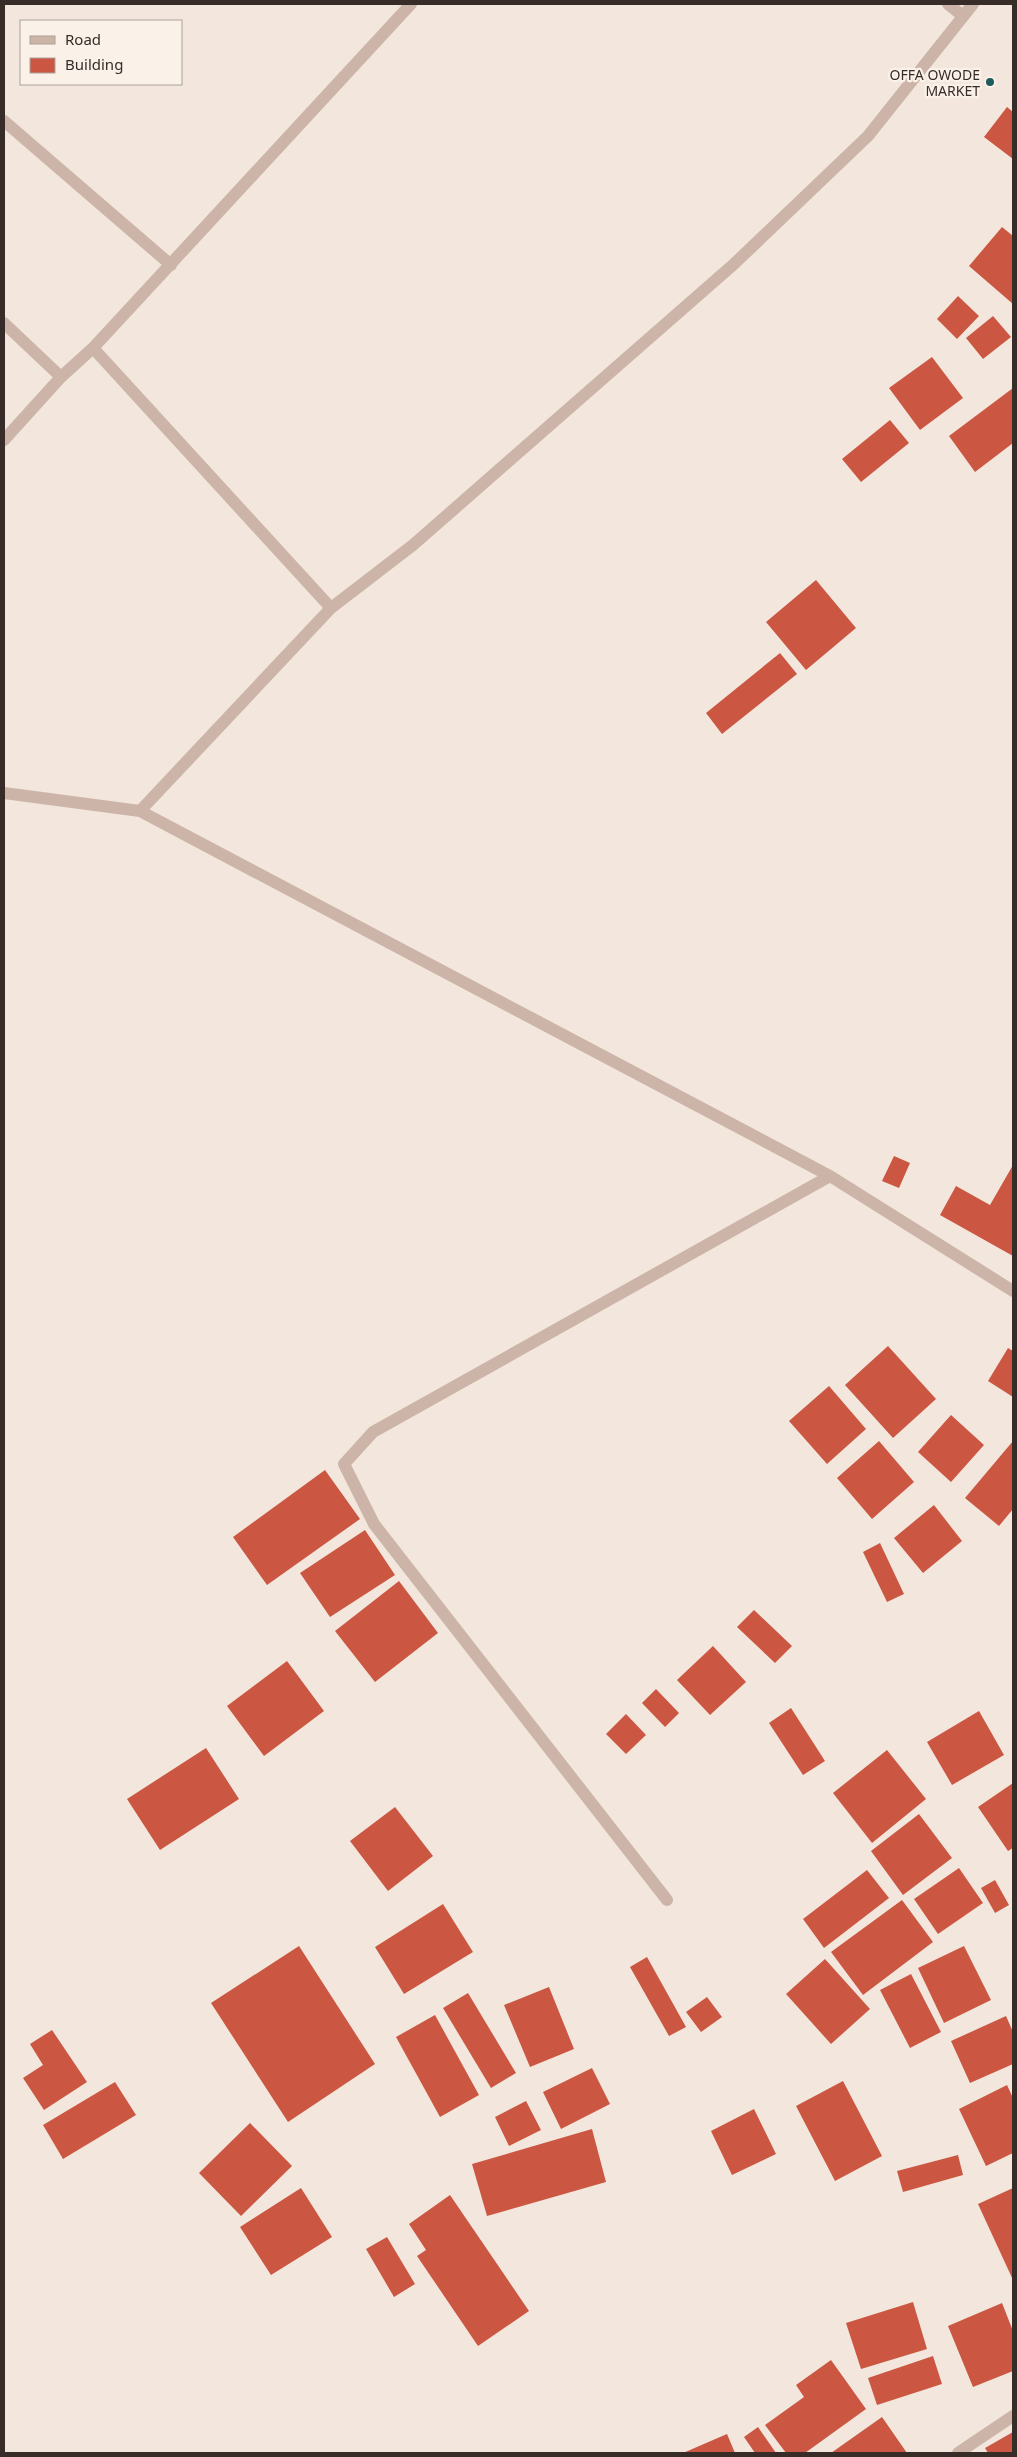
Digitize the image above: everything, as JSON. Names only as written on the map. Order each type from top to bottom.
[{"type":"street","points":[[4,440],[61,377],[93,348],[410,4]]},
{"type":"street","points":[[948,4],[963,16]]},
{"type":"street","points":[[140,811],[331,608],[412,545],[734,264],[868,136],[973,4]]},
{"type":"street","points":[[4,121],[170,265]]},
{"type":"street","points":[[4,323],[61,377]]},
{"type":"street","points":[[93,348],[331,608]]},
{"type":"street","points":[[4,793],[140,811],[830,1176],[1013,1291]]},
{"type":"street","points":[[667,1900],[374,1524],[344,1464],[373,1432],[830,1176]]},
{"type":"street","points":[[958,2453],[1013,2416]]},
{"type":"building","points":[[1007,107],[1013,112],[1013,159],[984,137]]},
{"type":"building","points":[[1002,227],[1013,236],[1013,304],[969,266]]},
{"type":"building","points":[[958,296],[979,316],[957,339],[937,319]]},
{"type":"building","points":[[993,316],[1011,337],[983,359],[966,338]]},
{"type":"building","points":[[932,357],[963,398],[920,430],[889,388]]},
{"type":"building","points":[[1013,388],[1013,443],[975,472],[949,436]]},
{"type":"building","points":[[890,420],[909,443],[861,482],[842,459]]},
{"type":"building","points":[[816,580],[856,628],[806,670],[766,622]]},
{"type":"building","points":[[780,653],[797,674],[722,734],[706,713]]},
{"type":"building","points":[[894,1156],[910,1163],[899,1188],[882,1181]]},
{"type":"building","points":[[1013,1165],[1013,1256],[940,1215],[956,1186],[990,1205]]},
{"type":"building","points":[[888,1346],[936,1399],[893,1438],[845,1385]]},
{"type":"building","points":[[1008,1348],[1013,1351],[1013,1397],[988,1381]]},
{"type":"building","points":[[829,1386],[866,1429],[827,1464],[789,1421]]},
{"type":"building","points":[[951,1415],[984,1445],[951,1482],[918,1452]]},
{"type":"building","points":[[879,1441],[914,1482],[872,1519],[837,1478]]},
{"type":"building","points":[[1013,1441],[1013,1509],[999,1526],[965,1498]]},
{"type":"building","points":[[325,1470],[360,1519],[267,1585],[233,1537]]},
{"type":"building","points":[[934,1505],[962,1541],[923,1573],[894,1538]]},
{"type":"building","points":[[365,1530],[395,1575],[330,1617],[300,1573]]},
{"type":"building","points":[[880,1543],[904,1594],[887,1602],[863,1552]]},
{"type":"building","points":[[399,1581],[438,1633],[375,1682],[335,1631]]},
{"type":"building","points":[[754,1610],[792,1646],[775,1663],[737,1627]]},
{"type":"building","points":[[713,1646],[746,1682],[710,1715],[677,1680]]},
{"type":"building","points":[[287,1661],[324,1711],[264,1756],[227,1706]]},
{"type":"building","points":[[656,1689],[679,1713],[665,1727],[642,1703]]},
{"type":"building","points":[[791,1708],[825,1761],[803,1775],[769,1723]]},
{"type":"building","points":[[979,1711],[1004,1755],[952,1785],[927,1742]]},
{"type":"building","points":[[626,1714],[646,1735],[626,1754],[606,1734]]},
{"type":"building","points":[[206,1748],[239,1799],[160,1850],[127,1799]]},
{"type":"building","points":[[887,1750],[926,1799],[872,1843],[833,1793]]},
{"type":"building","points":[[1013,1783],[1013,1848],[1008,1851],[978,1807]]},
{"type":"building","points":[[395,1807],[433,1856],[388,1891],[350,1841]]},
{"type":"building","points":[[919,1814],[952,1858],[903,1895],[871,1851]]},
{"type":"building","points":[[959,1868],[983,1903],[938,1934],[914,1899]]},
{"type":"building","points":[[867,1870],[889,1898],[824,1948],[803,1919]]},
{"type":"building","points":[[995,1880],[1009,1905],[995,1913],[981,1888]]},
{"type":"building","points":[[902,1900],[933,1942],[863,1995],[831,1952]]},
{"type":"building","points":[[443,1904],[473,1952],[404,1994],[375,1947]]},
{"type":"building","points":[[299,1946],[375,2064],[288,2122],[211,2003]]},
{"type":"building","points":[[964,1946],[991,2000],[944,2023],[918,1968]]},
{"type":"building","points":[[647,1957],[686,2027],[669,2036],[630,1967]]},
{"type":"building","points":[[825,1959],[870,2009],[831,2044],[786,1994]]},
{"type":"building","points":[[911,1974],[941,2032],[910,2048],[880,1990]]},
{"type":"building","points":[[549,1987],[574,2049],[530,2067],[504,2005]]},
{"type":"building","points":[[468,1993],[516,2073],[491,2088],[443,2008]]},
{"type":"building","points":[[707,1997],[722,2017],[701,2032],[686,2012]]},
{"type":"building","points":[[435,2015],[479,2095],[440,2117],[396,2037]]},
{"type":"building","points":[[1006,2016],[1013,2032],[1013,2064],[970,2083],[951,2041]]},
{"type":"building","points":[[52,2030],[87,2082],[44,2110],[23,2078],[43,2065],[30,2044]]},
{"type":"building","points":[[592,2068],[610,2104],[561,2129],[543,2092]]},
{"type":"building","points":[[843,2081],[882,2156],[835,2181],[796,2106]]},
{"type":"building","points":[[115,2082],[136,2115],[63,2159],[43,2125]]},
{"type":"building","points":[[1007,2085],[1013,2098],[1013,2153],[986,2166],[959,2109]]},
{"type":"building","points":[[526,2101],[541,2130],[509,2146],[495,2117]]},
{"type":"building","points":[[754,2109],[776,2154],[732,2175],[711,2131]]},
{"type":"building","points":[[250,2123],[292,2166],[241,2216],[199,2173]]},
{"type":"building","points":[[592,2129],[606,2182],[487,2216],[472,2164]]},
{"type":"building","points":[[958,2155],[963,2175],[903,2192],[897,2171]]},
{"type":"building","points":[[301,2188],[332,2237],[271,2275],[240,2227]]},
{"type":"building","points":[[1013,2188],[1013,2280],[978,2204]]},
{"type":"building","points":[[450,2195],[529,2311],[478,2346],[417,2256],[426,2250],[409,2224]]},
{"type":"building","points":[[387,2237],[415,2284],[394,2297],[366,2249]]},
{"type":"building","points":[[913,2302],[927,2349],[861,2369],[846,2323]]},
{"type":"building","points":[[1002,2303],[1013,2331],[1013,2371],[973,2387],[948,2326]]},
{"type":"building","points":[[933,2356],[942,2384],[877,2405],[868,2378]]},
{"type":"building","points":[[831,2360],[866,2409],[805,2453],[786,2453],[765,2425],[804,2397],[796,2385]]},
{"type":"building","points":[[882,2417],[907,2453],[831,2453]]},
{"type":"building","points":[[758,2427],[776,2453],[755,2453],[744,2437]]},
{"type":"building","points":[[1013,2432],[1013,2453],[988,2453],[985,2448]]},
{"type":"building","points":[[727,2434],[735,2453],[683,2453]]},
{"type":"place","name":"OFFA OWODE MARKET","points":[[990,82]]}]
